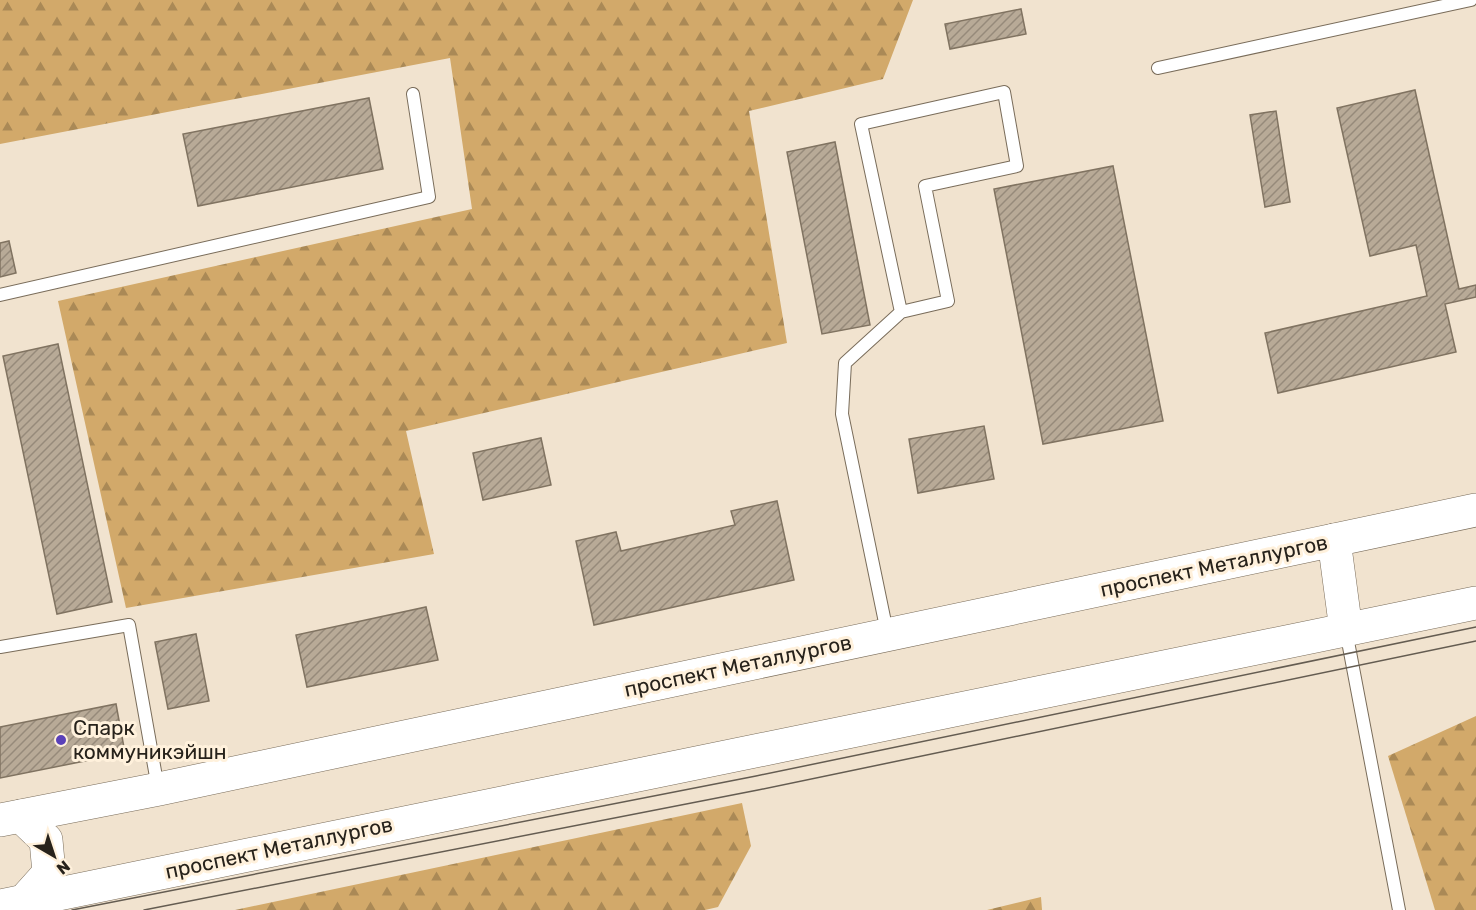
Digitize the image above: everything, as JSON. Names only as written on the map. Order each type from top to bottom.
[{"type":"street","name":"проспект Металлургов","points":[[10,818],[159,789],[1476,510]]},
{"type":"street","points":[[1334,540],[1346,630]]},
{"type":"street","name":"проспект Металлургов","points":[[11,904],[63,901],[1476,603]]},
{"type":"street","points":[[10,818],[46,840],[49,873],[11,904]]},
{"type":"lane","points":[[1158,68],[1471,0]]},
{"type":"lane","points":[[887,634],[842,414],[845,363],[901,312],[948,301],[925,186],[1017,166],[1004,92],[861,124],[901,312]]},
{"type":"lane","points":[[0,295],[429,197],[413,94]]},
{"type":"lane","points":[[0,647],[129,625],[159,789]]},
{"type":"lane","points":[[1346,630],[1399,910]]},
{"type":"green space","points":[[0,0],[913,0],[883,79],[749,111],[787,343],[406,431],[434,554],[126,608],[58,301],[472,209],[450,58],[0,144]]},
{"type":"green space","points":[[1476,716],[1476,910],[1435,910],[1388,756]]},
{"type":"green space","points":[[742,803],[751,846],[718,907],[705,910],[235,910]]},
{"type":"green space","points":[[1041,897],[1042,910],[987,910]]},
{"type":"building","points":[[1021,9],[1026,34],[950,49],[945,24]]},
{"type":"building","points":[[1415,90],[1459,289],[1476,285],[1476,297],[1445,304],[1456,352],[1278,393],[1265,333],[1427,296],[1416,245],[1370,256],[1337,108]]},
{"type":"building","points":[[369,98],[383,169],[198,206],[183,134]]},
{"type":"building","points":[[1276,111],[1290,202],[1265,207],[1250,115]]},
{"type":"building","points":[[835,142],[870,325],[822,334],[787,152]]},
{"type":"building","points":[[1113,166],[1163,421],[1043,444],[994,189]]},
{"type":"building","points":[[9,241],[16,273],[0,277],[0,243]]},
{"type":"building","points":[[58,344],[112,602],[57,614],[3,356]]},
{"type":"building","points":[[984,426],[994,479],[918,493],[909,439]]},
{"type":"building","points":[[541,438],[551,485],[483,500],[473,453]]},
{"type":"building","points":[[777,501],[794,580],[594,625],[576,541],[616,532],[621,551],[735,525],[731,511]]},
{"type":"building","points":[[426,607],[438,660],[307,687],[296,635]]},
{"type":"building","points":[[196,634],[209,701],[168,709],[155,642]]},
{"type":"building","name":"Спарк коммуникэйшн","points":[[116,704],[125,753],[0,778],[0,727]]},
{"type":"tram line","points":[[72,910],[756,776],[1476,627]]},
{"type":"tram line","points":[[144,910],[758,790],[1476,641]]},
{"type":"place","name":"Спарк коммуникэйшн","points":[[61,740]]}]
